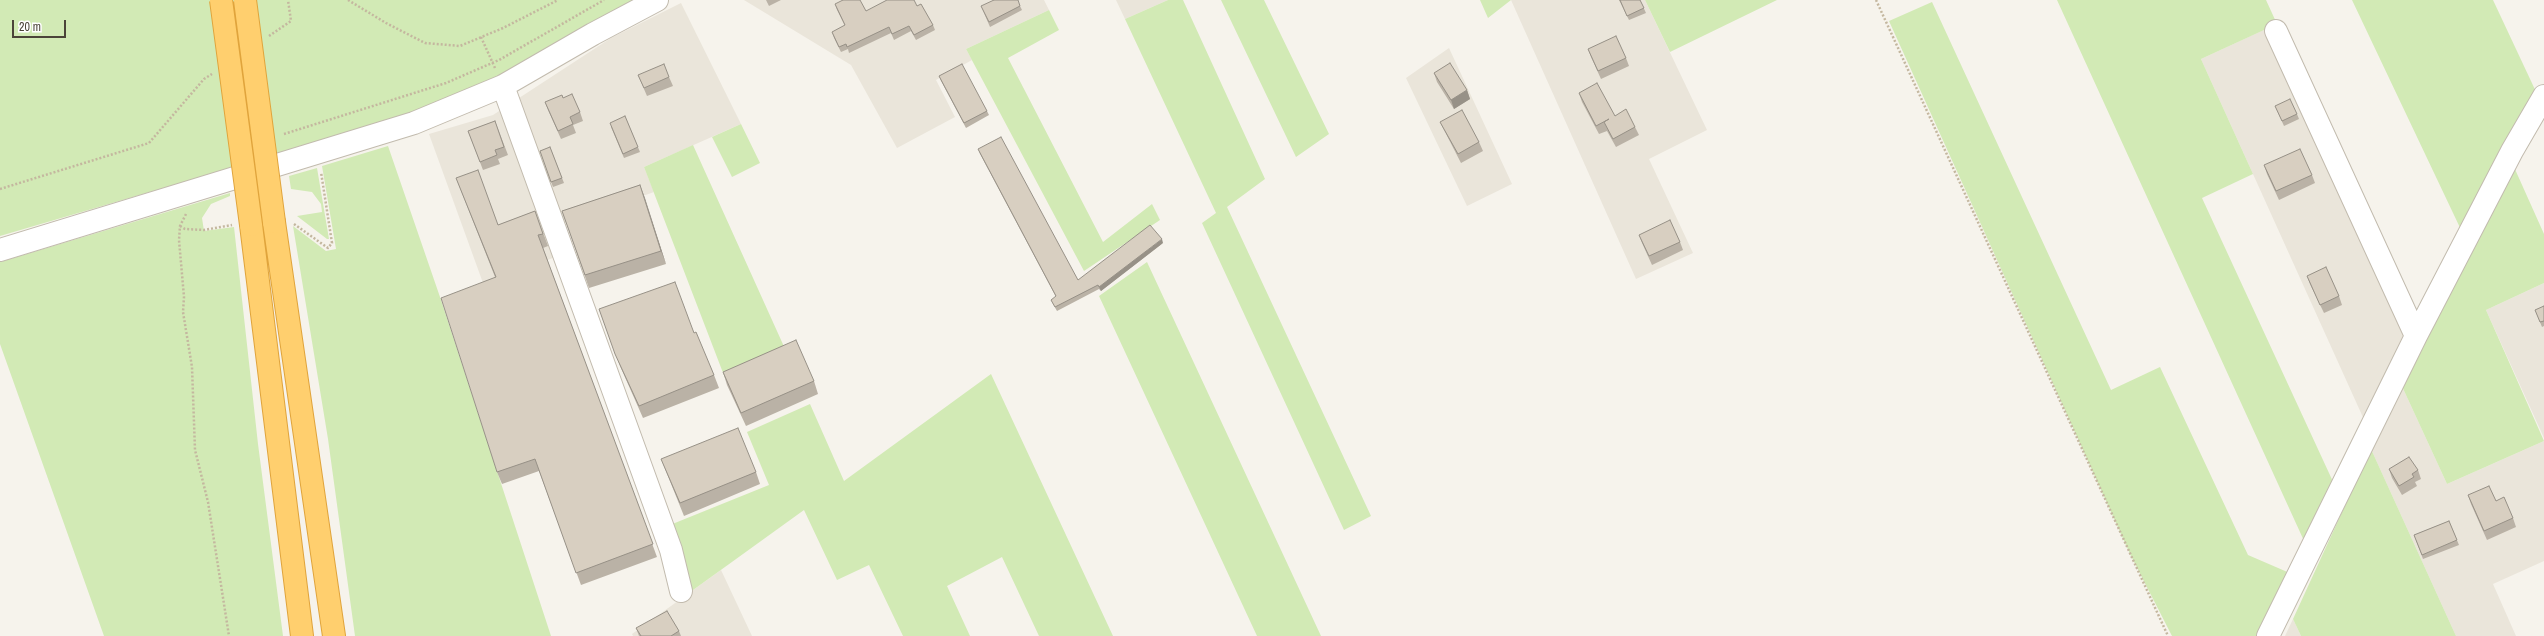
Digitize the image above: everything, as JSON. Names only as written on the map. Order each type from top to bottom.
[{"type":"highway","points":[[221,0],[241,225],[302,636]]},
{"type":"highway","points":[[245,0],[282,221],[334,636]]},
{"type":"street","points":[[0,250],[198,191],[414,123],[503,86],[593,34],[657,0]]},
{"type":"street","points":[[2276,31],[2416,336]]},
{"type":"street","points":[[503,86],[671,550],[682,591]]},
{"type":"street","points":[[2268,636],[2416,336],[2512,151],[2544,96]]},
{"type":"path","points":[[266,37],[291,21],[288,0]]},
{"type":"path","points":[[348,0],[386,23],[425,43],[460,46],[558,0]]},
{"type":"path","points":[[284,134],[446,83],[493,64],[560,27],[604,0]]},
{"type":"path","points":[[1876,0],[2168,636]]},
{"type":"path","points":[[481,37],[493,64]]},
{"type":"path","points":[[0,189],[149,143],[204,79],[217,71]]},
{"type":"path","points":[[282,221],[328,248],[332,243],[319,153]]},
{"type":"path","points":[[198,191],[180,226],[183,312],[192,367],[195,450],[208,502],[229,636]]},
{"type":"path","points":[[180,226],[185,229],[204,230],[241,225]]},
{"type":"shaded area","points":[[744,0],[1044,0],[1049,10],[966,49],[972,60],[936,80],[955,117],[897,148],[851,65]]},
{"type":"shaded area","points":[[1116,0],[1168,0],[1125,19]]},
{"type":"shaded area","points":[[1511,0],[1645,0],[1707,130],[1649,159],[1693,253],[1636,279]]},
{"type":"shaded area","points":[[681,3],[741,124],[644,167],[654,192],[555,227],[564,254],[483,283],[429,134],[493,115],[611,38]]},
{"type":"shaded area","points":[[2270,27],[2410,335],[2366,424],[2201,59]]},
{"type":"shaded area","points":[[1449,48],[1512,184],[1467,206],[1406,78]]},
{"type":"shaded area","points":[[2544,283],[2544,438],[2486,310]]},
{"type":"shaded area","points":[[2400,382],[2447,484],[2544,441],[2544,561],[2493,584],[2516,636],[2456,636],[2371,449]]},
{"type":"shaded area","points":[[721,570],[752,636],[633,636],[632,634]]},
{"type":"shaded area","points":[[2293,619],[2301,636],[2285,636]]},
{"type":"green space","points":[[0,0],[639,0],[495,80],[419,110],[320,142],[0,236]]},
{"type":"green space","points":[[1168,0],[1183,0],[1265,179],[1227,207],[1371,516],[1344,530],[1202,223],[1216,213],[1125,19]]},
{"type":"green space","points":[[1221,0],[1264,0],[1329,134],[1296,157]]},
{"type":"green space","points":[[1480,0],[1511,0],[1488,18]]},
{"type":"green space","points":[[1645,0],[1777,0],[1670,52]]},
{"type":"green space","points":[[2057,0],[2266,0],[2277,24],[2201,59],[2253,174],[2202,198],[2335,486],[2305,543]]},
{"type":"green space","points":[[2352,0],[2493,0],[2538,96],[2463,234]]},
{"type":"green space","points":[[1932,2],[2111,390],[2160,367],[2248,555],[2292,574],[2262,636],[2172,636],[2130,554],[1889,21]]},
{"type":"green space","points":[[1049,10],[1059,30],[1008,58],[1103,242],[1152,204],[1160,220],[1084,271],[966,49]]},
{"type":"green space","points":[[741,124],[760,163],[732,177],[712,137]]},
{"type":"green space","points":[[693,145],[786,351],[725,378],[644,167]]},
{"type":"green space","points":[[388,146],[440,297],[551,636],[355,636],[328,439],[293,226],[326,251],[336,249],[322,166]]},
{"type":"green space","points":[[2514,167],[2544,234],[2544,283],[2486,310],[2544,441],[2447,484],[2400,382]]},
{"type":"green space","points":[[317,168],[329,239],[297,216],[322,212],[321,204],[312,192],[291,189],[289,176]]},
{"type":"green space","points":[[230,193],[230,196],[211,204],[202,218],[204,231],[234,227],[258,444],[283,636],[104,636],[0,344],[0,262]]},
{"type":"green space","points":[[1147,262],[1321,636],[1257,636],[1099,296]]},
{"type":"green space","points":[[991,374],[1113,636],[1039,636],[1002,557],[947,586],[970,636],[903,636],[869,565],[837,580],[804,510],[682,598],[660,529],[769,485],[747,432],[810,404],[844,481]]},
{"type":"green space","points":[[2371,449],[2456,636],[2301,636],[2293,619]]},
{"type":"building","points":[[843,0],[860,0],[866,11],[887,0],[914,0],[917,6],[921,4],[933,25],[914,35],[909,26],[892,34],[889,27],[847,47],[846,44],[839,47],[832,32],[845,25],[835,4]]},
{"type":"building","points":[[994,0],[1018,0],[1020,6],[989,22],[981,6]]},
{"type":"building","points":[[1620,0],[1640,0],[1644,8],[1627,16]]},
{"type":"building","points":[[1616,36],[1626,58],[1598,71],[1588,49]]},
{"type":"building","points":[[1450,63],[1467,90],[1451,100],[1434,73]]},
{"type":"building","points":[[664,64],[669,77],[644,88],[638,75]]},
{"type":"building","points":[[962,64],[987,111],[964,123],[939,76]]},
{"type":"building","points":[[1597,83],[1615,116],[1626,109],[1635,127],[1613,139],[1604,122],[1609,119],[1596,126],[1579,93]]},
{"type":"building","points":[[572,94],[580,112],[570,117],[573,124],[558,131],[545,102],[562,95],[563,98]]},
{"type":"building","points":[[2290,99],[2297,114],[2282,121],[2275,106]]},
{"type":"building","points":[[1462,110],[1479,142],[1458,154],[1440,122]]},
{"type":"building","points":[[625,116],[638,147],[623,154],[610,123]]},
{"type":"building","points":[[495,121],[504,147],[495,150],[497,155],[480,162],[468,131]]},
{"type":"building","points":[[1001,137],[1078,280],[1150,225],[1162,239],[1099,287],[1098,285],[1055,307],[1051,300],[1056,296],[978,149]]},
{"type":"building","points":[[550,147],[562,178],[551,182],[540,151]]},
{"type":"building","points":[[2300,149],[2312,175],[2276,191],[2264,165]]},
{"type":"building","points":[[478,170],[498,225],[535,211],[543,234],[538,235],[653,544],[576,573],[535,459],[497,472],[441,298],[496,277],[456,178]]},
{"type":"building","points":[[640,185],[661,251],[585,275],[562,211]]},
{"type":"building","points":[[1670,220],[1680,242],[1649,256],[1639,235]]},
{"type":"building","points":[[2326,267],[2339,296],[2320,305],[2307,276]]},
{"type":"building","points":[[675,282],[694,333],[696,332],[714,375],[639,406],[615,354],[599,309]]},
{"type":"building","points":[[2544,306],[2544,321],[2540,322],[2535,310]]},
{"type":"building","points":[[796,340],[814,381],[741,413],[723,372]]},
{"type":"building","points":[[738,428],[756,472],[680,503],[661,459]]},
{"type":"building","points":[[2409,457],[2418,470],[2412,474],[2414,477],[2399,486],[2389,469]]},
{"type":"building","points":[[2489,486],[2496,501],[2504,497],[2513,518],[2484,531],[2468,495]]},
{"type":"building","points":[[2449,521],[2457,540],[2422,555],[2414,535]]},
{"type":"building","points":[[667,611],[679,631],[671,636],[641,636],[636,628]]}]
